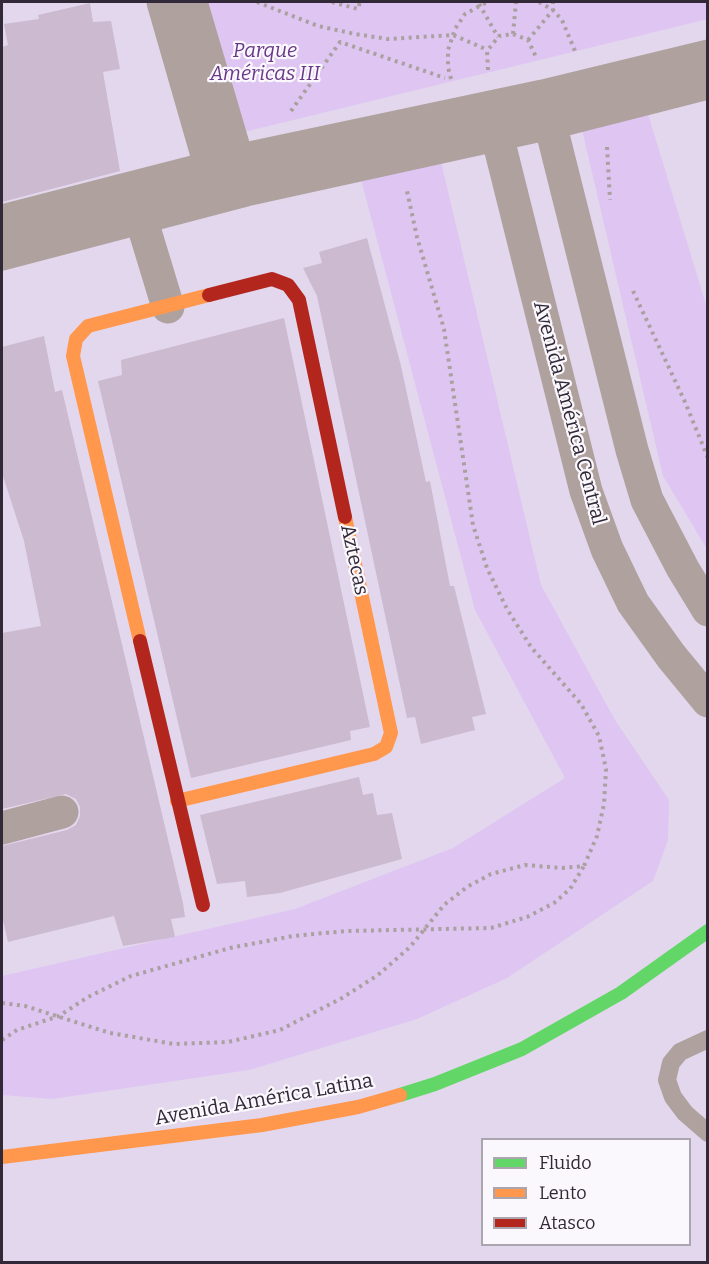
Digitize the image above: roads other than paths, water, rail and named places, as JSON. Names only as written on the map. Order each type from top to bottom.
[{"type":"street","points":[[163,2],[234,175]]},
{"type":"street","points":[[191,2],[234,175]]},
{"type":"street","points":[[2,222],[547,109],[590,98],[708,56]]},
{"type":"street","points":[[590,98],[708,83]]},
{"type":"street","points":[[547,109],[632,450],[647,500],[683,569],[708,610]]},
{"type":"street","name":"Avenida América Central","points":[[493,119],[586,491],[607,549],[633,603],[671,657],[708,701]]},
{"type":"street","points":[[2,254],[141,218],[234,175]]},
{"type":"street","points":[[141,218],[168,307]]},
{"type":"street","name":"Aztecas","points":[[177,801],[374,754],[386,747],[391,733],[299,300],[288,285],[272,279],[88,326],[76,339],[73,356],[177,801],[203,905]]},
{"type":"street","points":[[2,828],[62,812]]},
{"type":"street","name":"Avenida América Latina","points":[[2,1157],[262,1125],[358,1107],[435,1084],[522,1049],[621,993],[708,931]]},
{"type":"lane","points":[[708,1039],[680,1052],[671,1063],[667,1080],[673,1097],[685,1113],[708,1133]]},
{"type":"park label","name":"Parque Américas III","points":[[265,62]]}]
